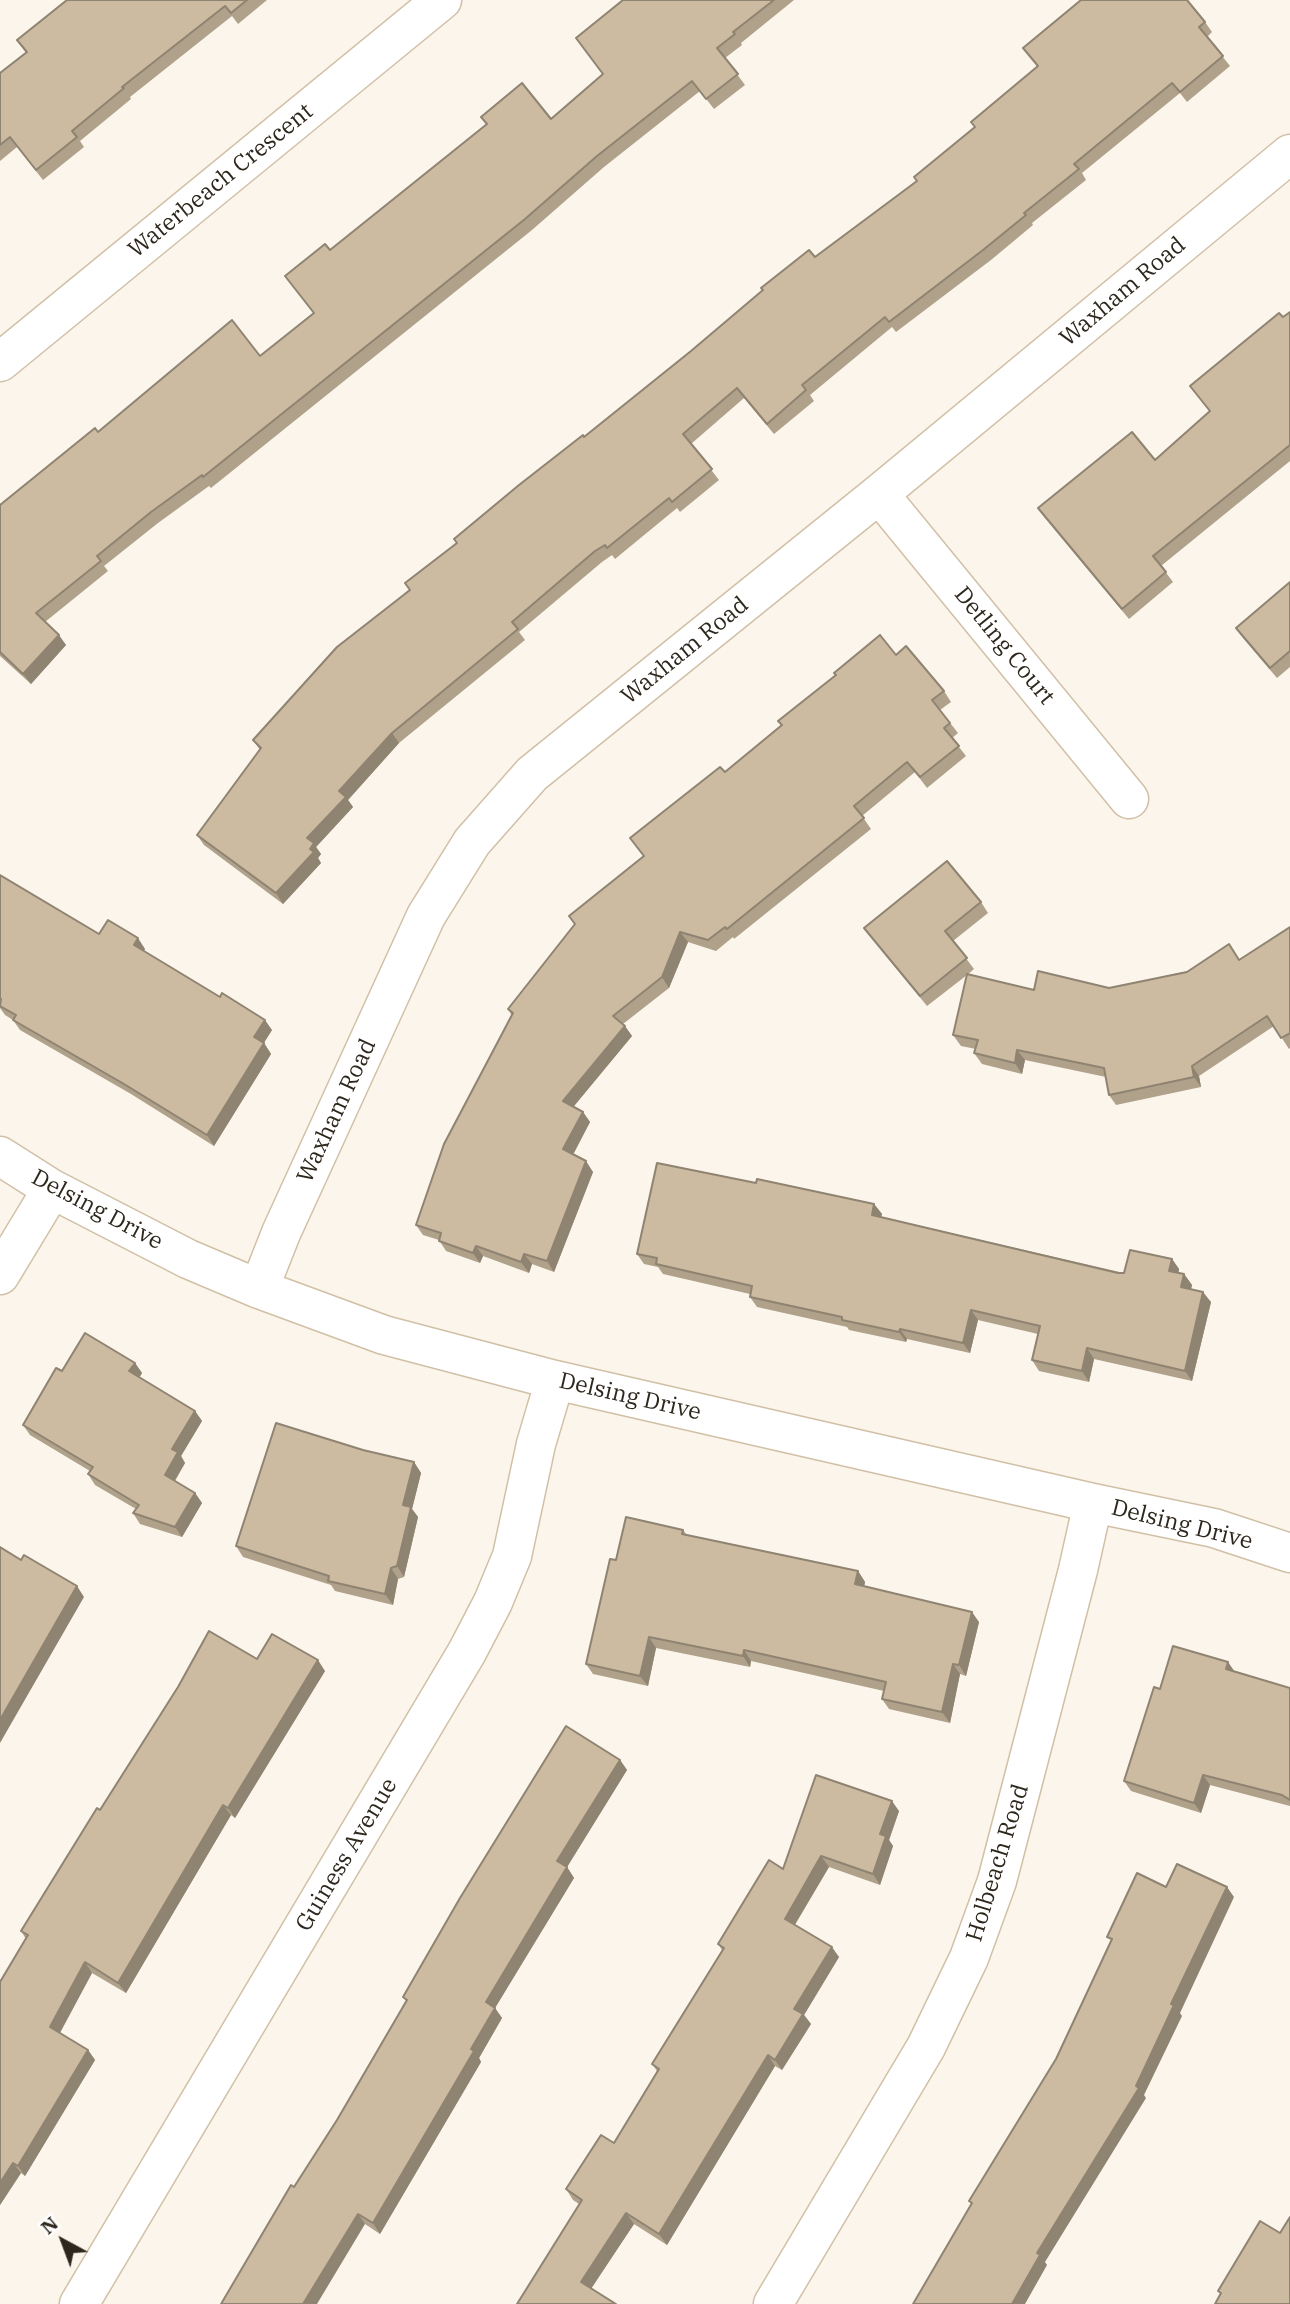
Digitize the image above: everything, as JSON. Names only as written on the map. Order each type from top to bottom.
[{"type":"street","name":"Waterbeach Crescent","points":[[0,362],[442,0]]},
{"type":"street","name":"Waxham Road","points":[[259,1289],[281,1233],[426,916],[472,842],[532,774],[879,494],[1290,154]]},
{"type":"street","name":"Detling Court","points":[[879,494],[1129,799]]},
{"type":"street","name":"Delsing Drive","points":[[0,1156],[52,1189],[188,1259],[259,1289],[384,1335],[555,1380],[1093,1503],[1214,1528],[1290,1553]]},
{"type":"street","points":[[0,1275],[52,1189]]},
{"type":"street","name":"Guiness Avenue","points":[[79,2304],[467,1652],[493,1602],[512,1556],[537,1444],[555,1380]]},
{"type":"street","name":"Holbeach Road","points":[[773,2304],[926,2046],[970,1958],[997,1881],[1093,1503]]},
{"type":"building","points":[[67,0],[247,0],[231,13],[225,6],[122,87],[124,88],[72,131],[77,137],[36,170],[10,137],[0,145],[0,73],[27,52],[17,40]]},
{"type":"building","points":[[623,0],[774,0],[717,48],[738,74],[706,99],[692,81],[597,156],[525,219],[203,477],[202,475],[151,512],[97,556],[101,561],[36,613],[59,635],[23,674],[0,652],[0,505],[95,428],[98,432],[232,320],[260,356],[314,313],[285,276],[325,244],[330,250],[487,124],[481,117],[522,83],[551,119],[603,74],[576,38]]},
{"type":"building","points":[[1081,0],[1187,0],[1205,22],[1199,27],[1223,56],[1180,92],[1172,83],[1074,164],[1079,169],[1024,213],[1026,215],[889,322],[885,317],[802,385],[806,390],[767,424],[737,388],[683,434],[712,469],[672,502],[669,498],[607,548],[605,545],[595,551],[512,622],[518,629],[392,733],[339,791],[346,797],[307,838],[314,843],[310,849],[314,852],[276,893],[197,835],[261,748],[253,740],[337,647],[410,590],[405,583],[457,543],[454,539],[691,351],[763,290],[761,288],[809,250],[815,257],[917,181],[914,177],[975,127],[971,122],[1038,66],[1023,48]]},
{"type":"building","points":[[1290,312],[1290,445],[1153,556],[1166,572],[1122,609],[1038,508],[1132,432],[1155,460],[1210,411],[1190,386],[1279,313],[1283,317]]},
{"type":"building","points":[[1290,582],[1290,651],[1270,668],[1236,628]]},
{"type":"building","points":[[880,635],[896,655],[906,646],[944,691],[932,700],[950,723],[944,728],[959,746],[920,777],[907,762],[854,806],[864,818],[727,929],[725,927],[708,940],[680,932],[662,977],[613,1016],[625,1026],[563,1101],[583,1112],[563,1149],[586,1161],[547,1261],[524,1254],[521,1262],[476,1246],[473,1253],[439,1241],[441,1233],[416,1225],[444,1144],[513,1013],[508,1009],[575,924],[569,916],[644,856],[630,838],[720,767],[725,772],[782,725],[778,721],[836,675],[834,673]]},
{"type":"building","points":[[947,861],[981,902],[945,931],[967,958],[920,996],[864,928]]},
{"type":"building","points":[[0,875],[99,934],[108,920],[138,938],[134,945],[220,997],[222,993],[265,1020],[254,1037],[264,1043],[207,1135],[13,1020],[16,1015],[0,1006]]},
{"type":"building","points":[[1290,927],[1290,1033],[1281,1038],[1267,1016],[1192,1066],[1194,1077],[1109,1095],[1104,1068],[1017,1050],[1015,1063],[974,1053],[978,1040],[953,1035],[967,974],[1034,990],[1038,971],[1109,988],[1187,972],[1229,944],[1239,960]]},
{"type":"building","points":[[657,1163],[756,1183],[757,1179],[874,1204],[872,1215],[1118,1273],[1124,1273],[1130,1250],[1172,1259],[1169,1271],[1184,1274],[1181,1287],[1203,1292],[1185,1371],[1087,1348],[1082,1371],[1032,1360],[1040,1326],[971,1310],[963,1343],[842,1320],[842,1317],[750,1297],[752,1286],[656,1264],[657,1258],[637,1254]]},
{"type":"building","points":[[85,1333],[135,1363],[129,1371],[195,1411],[172,1449],[178,1452],[165,1475],[195,1493],[175,1527],[133,1513],[139,1505],[88,1474],[93,1467],[23,1425],[56,1368],[62,1371]]},
{"type":"building","points":[[276,1423],[363,1450],[414,1462],[403,1505],[411,1507],[397,1566],[391,1568],[385,1594],[328,1581],[329,1576],[236,1546]]},
{"type":"building","points":[[626,1517],[683,1530],[682,1534],[858,1571],[855,1584],[972,1612],[959,1665],[953,1664],[942,1712],[882,1699],[886,1682],[744,1650],[743,1656],[649,1637],[640,1676],[586,1664],[610,1559],[616,1560]]},
{"type":"building","points":[[0,1547],[21,1560],[24,1555],[77,1586],[0,1720]]},
{"type":"building","points":[[209,1631],[257,1659],[272,1634],[318,1660],[228,1808],[223,1805],[118,1983],[85,1962],[50,2027],[88,2050],[18,2166],[13,2163],[0,2183],[0,1982],[28,1935],[21,1931],[97,1808],[100,1810],[178,1687]]},
{"type":"building","points":[[1173,1646],[1228,1662],[1226,1669],[1290,1688],[1290,1800],[1282,1795],[1203,1775],[1194,1803],[1124,1781],[1154,1687],[1160,1689]]},
{"type":"building","points":[[566,1726],[620,1760],[557,1861],[567,1867],[486,2002],[495,2008],[471,2049],[474,2051],[373,2223],[358,2214],[303,2304],[221,2304],[291,2185],[294,2187],[337,2120],[407,2000],[403,1997],[460,1898]]},
{"type":"building","points":[[816,1775],[892,1801],[880,1834],[886,1836],[873,1874],[821,1856],[785,1919],[832,1947],[794,2009],[803,2014],[775,2060],[768,2055],[659,2234],[626,2213],[581,2282],[616,2304],[517,2304],[582,2200],[566,2189],[601,2135],[614,2143],[659,2069],[652,2064],[724,1948],[718,1944],[769,1860],[783,1869]]},
{"type":"building","points":[[1177,1864],[1227,1887],[1171,2004],[1174,2005],[1136,2086],[1139,2088],[1037,2253],[1040,2255],[1012,2304],[913,2304],[972,2203],[969,2201],[1056,2059],[1112,1939],[1107,1937],[1137,1873],[1166,1887]]},
{"type":"building","points":[[1290,2217],[1290,2304],[1215,2304],[1221,2293],[1218,2291],[1260,2221],[1280,2233]]}]
